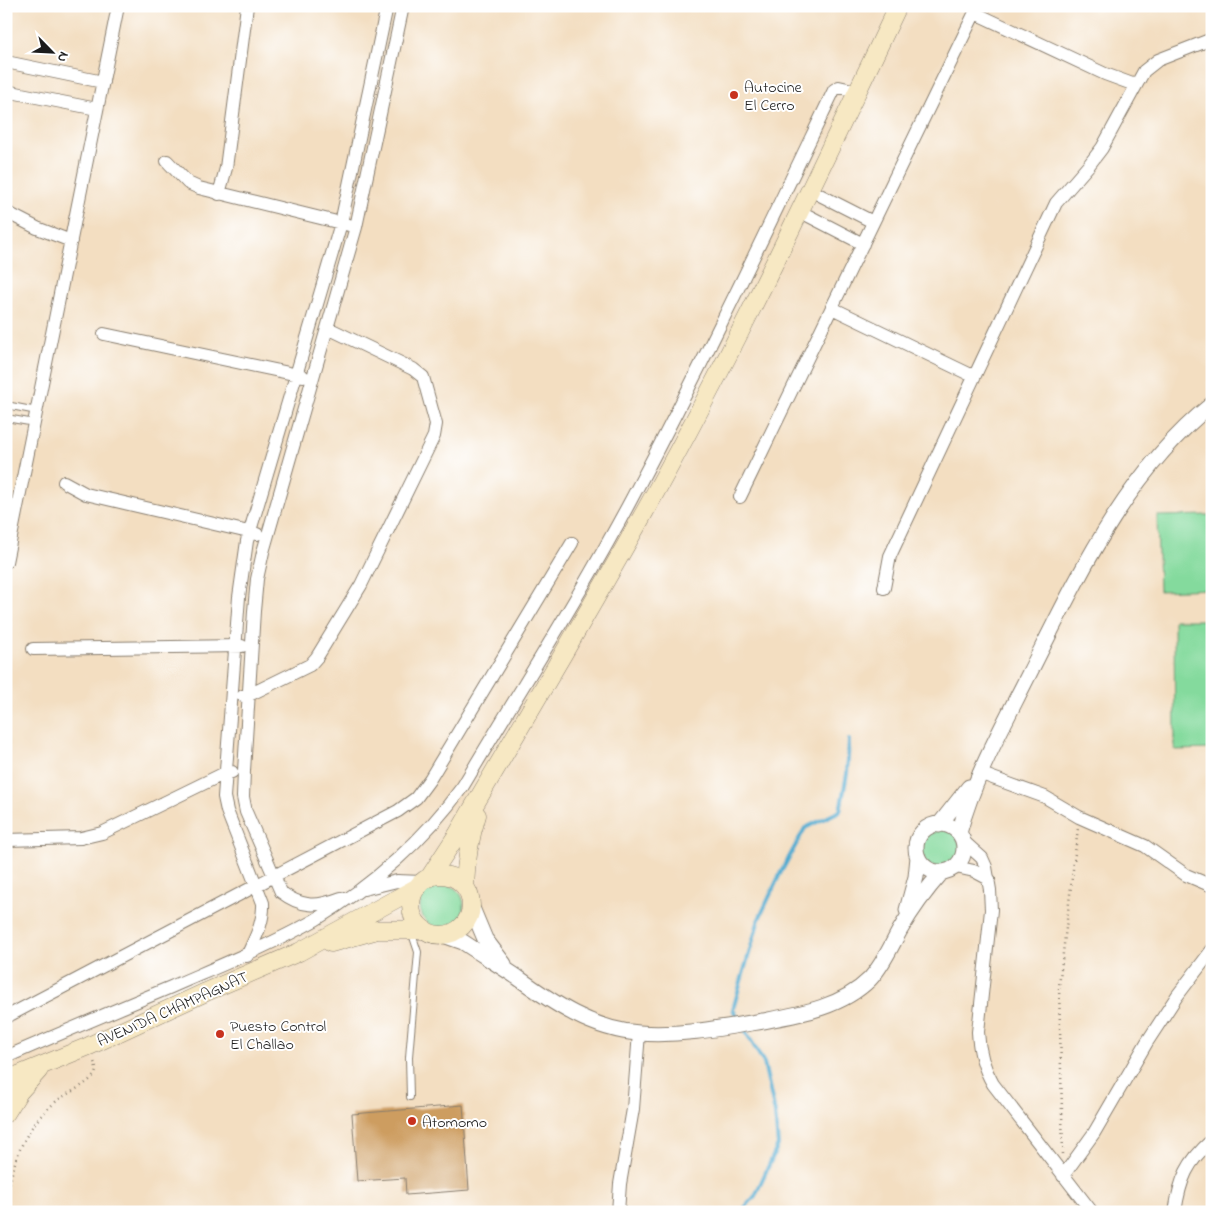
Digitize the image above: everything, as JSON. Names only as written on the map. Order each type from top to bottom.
[{"type":"main road","points":[[423,882],[444,875],[452,877],[465,886],[469,892],[472,908],[466,923],[454,933],[446,936],[417,930],[411,911],[413,895],[457,835],[615,546],[649,504],[702,405],[800,211],[898,6]]},
{"type":"main road","points":[[465,886],[466,856],[469,840],[489,779]]},
{"type":"main road","name":"AVENIDA CHAMPAGNAT","points":[[6,1080],[89,1046],[237,978],[299,952],[423,882]]},
{"type":"main road","name":"AVENIDA CHAMPAGNAT","points":[[299,952],[377,930],[417,930]]},
{"type":"main road","name":"AVENIDA CHAMPAGNAT","points":[[6,1113],[19,1092],[45,1064]]},
{"type":"street","points":[[6,562],[118,6]]},
{"type":"street","points":[[219,194],[226,168],[246,6]]},
{"type":"street","points":[[237,978],[264,916],[263,903],[227,811],[224,797],[239,597],[249,532],[341,223],[387,6]]},
{"type":"street","points":[[404,6],[356,227],[267,536],[257,579],[243,797],[246,812],[280,892],[291,900],[307,905],[334,900],[360,890],[396,882],[423,882]]},
{"type":"street","points":[[740,497],[977,10],[1105,74],[1135,85]]},
{"type":"street","points":[[884,588],[890,556],[973,376],[1056,204],[1102,148],[1144,71],[1158,60],[1212,39]]},
{"type":"street","points":[[6,62],[103,82]]},
{"type":"street","points":[[6,1057],[248,954],[314,920],[360,890],[426,832],[446,810],[615,546],[632,498],[684,398],[834,90],[839,87],[857,91]]},
{"type":"street","points":[[6,91],[97,109]]},
{"type":"street","points":[[167,161],[188,183],[219,194],[356,227]]},
{"type":"street","points":[[810,190],[874,222]]},
{"type":"street","points":[[800,211],[863,244]]},
{"type":"street","points":[[6,212],[37,228],[71,241]]},
{"type":"street","points":[[832,308],[973,376]]},
{"type":"street","points":[[722,320],[741,329]]},
{"type":"street","points":[[231,698],[249,695],[310,665],[317,657],[361,585],[434,436],[436,424],[423,377],[413,369],[328,328]]},
{"type":"street","points":[[104,334],[313,378]]},
{"type":"street","points":[[684,398],[702,405]]},
{"type":"street","points":[[446,936],[463,942],[537,992],[576,1015],[607,1027],[639,1033],[711,1030],[790,1016],[835,1003],[850,994],[871,978],[887,956],[901,928],[926,890],[963,854],[964,847],[961,836],[964,812],[978,774],[1081,571],[1122,502],[1176,436],[1212,404]]},
{"type":"street","points":[[64,482],[86,494],[267,536]]},
{"type":"street","points":[[632,498],[649,504]]},
{"type":"street","points":[[6,1017],[398,811],[416,798],[430,779],[572,543]]},
{"type":"street","points":[[33,650],[252,645]]},
{"type":"street","points":[[6,840],[81,838],[102,833],[225,773],[244,771]]},
{"type":"street","points":[[978,774],[1036,794],[1079,817],[1145,846],[1186,875],[1212,886]]},
{"type":"street","points":[[901,928],[916,877],[917,842],[920,836],[926,830],[939,825],[978,774]]},
{"type":"street","points":[[939,825],[953,828],[982,858],[989,879],[991,910],[978,1032],[979,1049],[984,1067],[993,1084],[1092,1212]]},
{"type":"street","points":[[918,857],[928,868],[974,871],[989,879]]},
{"type":"street","points":[[472,908],[485,939],[496,956],[517,978]]},
{"type":"street","points":[[1063,1176],[1094,1134],[1147,1042],[1177,996],[1212,950]]},
{"type":"street","points":[[618,1212],[620,1184],[633,1109],[639,1033]]},
{"type":"street","points":[[1175,1212],[1178,1193],[1185,1173],[1197,1153],[1212,1140]]},
{"type":"lane","points":[[6,405],[36,417]]},
{"type":"lane","points":[[6,418],[36,417]]},
{"type":"lane","points":[[410,1097],[409,1057],[418,952],[417,930]]},
{"type":"path","points":[[1063,1176],[1059,986],[1079,817]]},
{"type":"path","points":[[6,1208],[10,1178],[28,1131],[57,1100],[94,1076],[96,1069],[89,1046]]},
{"type":"green space","points":[[1212,515],[1212,589],[1159,591],[1157,516]]},
{"type":"green space","points":[[1174,620],[1212,620],[1212,749],[1175,750]]},
{"type":"green space","points":[[944,828],[951,831],[957,837],[960,848],[959,856],[951,865],[944,868],[936,868],[929,865],[921,856],[920,844],[923,837],[932,829]]},
{"type":"green space","points":[[442,884],[454,888],[460,894],[464,906],[460,918],[454,924],[442,928],[430,924],[424,918],[420,906],[424,894],[430,888]]},
{"type":"building","points":[[463,1105],[469,1190],[406,1195],[405,1178],[357,1181],[352,1114]]},
{"type":"waterway","points":[[739,1021],[733,1009],[759,919],[780,874],[805,828],[840,811],[847,774],[849,740]]},
{"type":"waterway","points":[[741,1212],[755,1196],[778,1145],[775,1113],[764,1063],[743,1027]]},
{"type":"place","name":"Autocine El Cerro","points":[[734,95]]},
{"type":"place","name":"Puesto Control El Challao","points":[[220,1034]]},
{"type":"place","name":"Atomomo","points":[[412,1121]]}]
